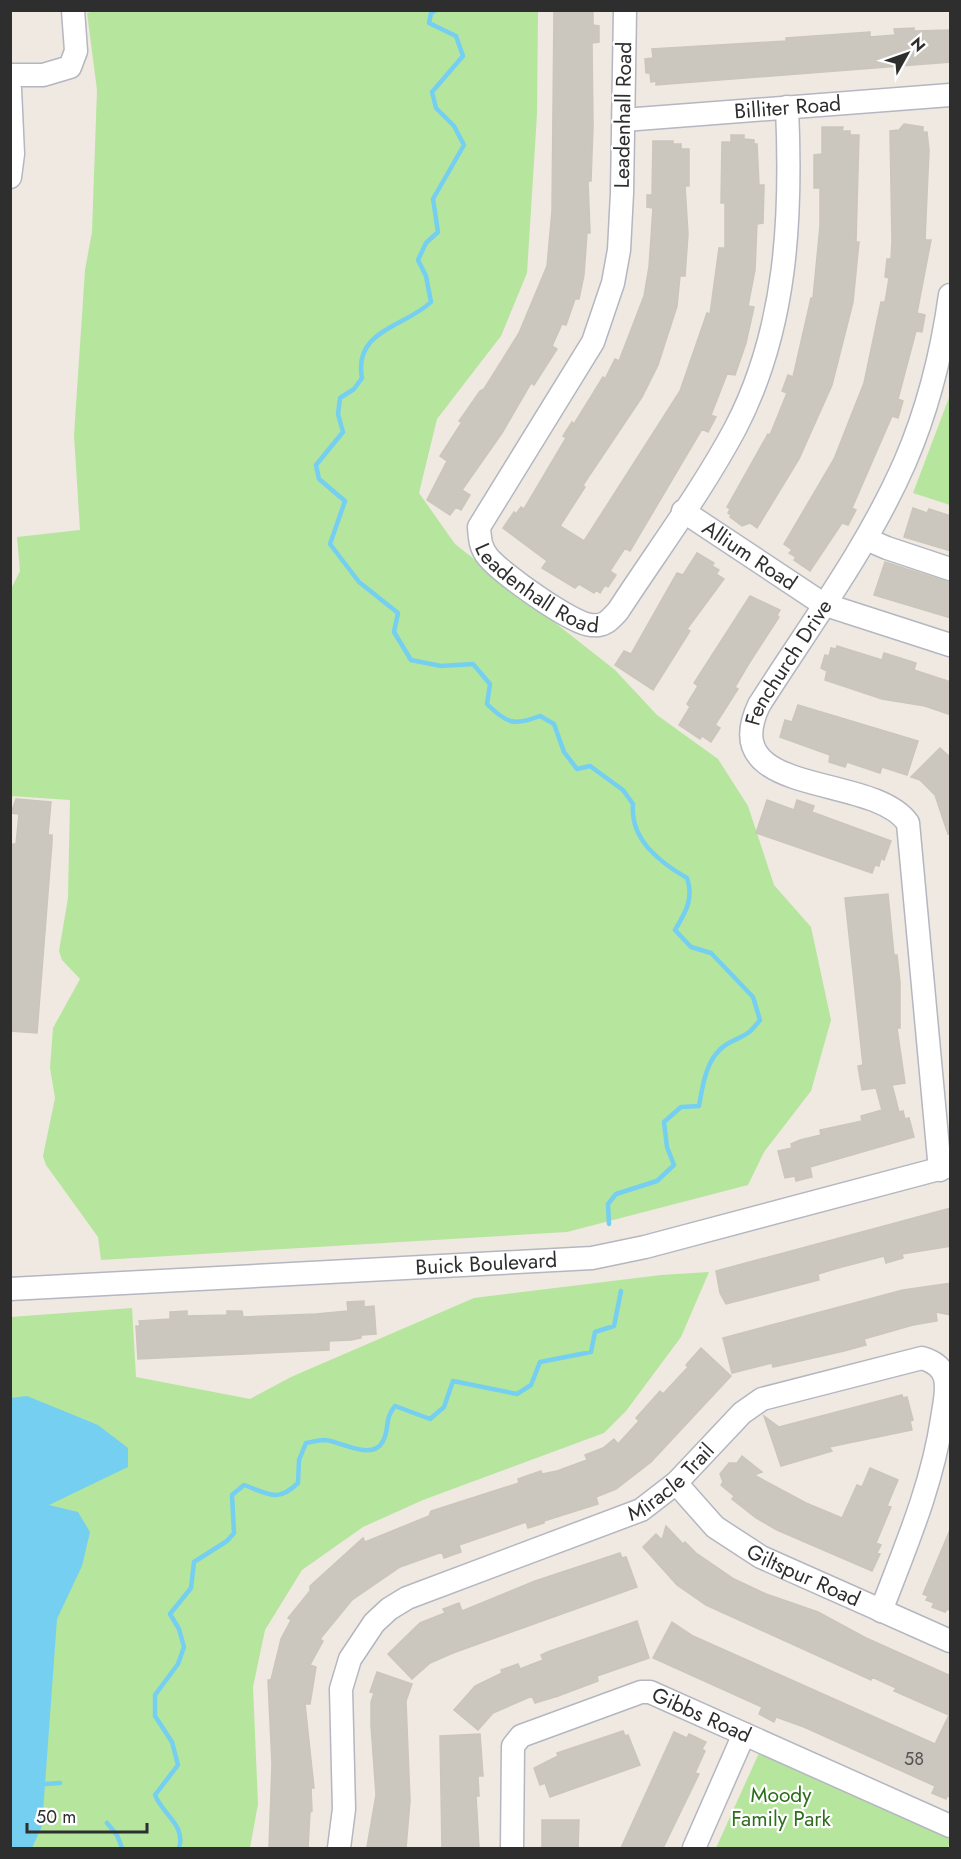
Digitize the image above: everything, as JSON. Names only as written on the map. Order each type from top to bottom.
[{"type":"street","points":[[10,75],[43,75],[70,68],[76,51],[73,10]]},
{"type":"street","name":"Leadenhall Road","points":[[625,10],[620,250],[604,313],[593,342],[572,379],[484,514],[478,527],[480,544],[500,570],[577,621],[600,625],[608,622],[618,612],[736,425],[763,360],[774,322],[787,247],[787,107]]},
{"type":"street","points":[[10,89],[13,153],[10,177]]},
{"type":"street","name":"Billiter Road","points":[[624,120],[951,95]]},
{"type":"street","name":"Fenchurch Drive","points":[[945,1168],[908,824],[890,806],[769,768],[754,753],[749,728],[759,705],[883,509],[915,437],[938,363],[951,294]]},
{"type":"street","name":"Allium Road","points":[[683,512],[824,604],[951,645]]},
{"type":"street","points":[[866,538],[887,548],[951,569]]},
{"type":"street","name":"Buick Boulevard","points":[[10,1289],[592,1258],[645,1247],[945,1168]]},
{"type":"street","name":"Miracle Trail","points":[[339,1848],[344,1809],[341,1689],[350,1659],[374,1623],[407,1598],[632,1515],[657,1500],[742,1413],[762,1399],[922,1358],[933,1361],[945,1376],[946,1392],[938,1447],[923,1500],[880,1611]]},
{"type":"street","name":"Giltspur Road","points":[[676,1483],[715,1527],[761,1557],[951,1641]]},
{"type":"street","name":"Gibbs Road","points":[[512,1848],[513,1746],[521,1736],[641,1692],[650,1692],[951,1826]]},
{"type":"street","points":[[694,1848],[744,1734]]},
{"type":"green space","points":[[98,10],[538,11],[537,114],[527,273],[501,336],[437,419],[419,493],[455,544],[615,670],[657,715],[718,759],[748,806],[774,885],[811,927],[831,1020],[811,1091],[764,1152],[748,1185],[567,1232],[101,1260],[98,1237],[46,1165],[43,1156],[55,1098],[50,1068],[53,1028],[80,979],[62,960],[59,951],[68,898],[70,800],[11,796],[10,591],[20,571],[17,537],[80,530],[74,435],[85,270],[92,232],[97,90],[87,13]]},
{"type":"green space","points":[[950,395],[950,505],[913,493]]},
{"type":"green space","points":[[709,1272],[681,1337],[626,1411],[604,1433],[423,1500],[363,1527],[302,1570],[265,1630],[253,1687],[258,1804],[250,1848],[11,1848],[11,1317],[132,1308],[136,1377],[250,1399],[291,1377],[474,1298],[661,1275]]},
{"type":"green space","name":"Moody Family Park","points":[[759,1753],[945,1834],[950,1840],[948,1848],[716,1848]]},
{"type":"water","points":[[27,1396],[98,1425],[128,1448],[128,1467],[49,1505],[78,1512],[90,1532],[82,1566],[57,1619],[42,1826],[32,1848],[11,1848],[10,1398]]},
{"type":"building","points":[[554,10],[593,10],[593,25],[599,26],[599,42],[592,43],[593,126],[591,181],[588,181],[590,233],[587,233],[584,275],[579,299],[575,299],[566,325],[562,324],[552,346],[557,349],[534,385],[531,383],[502,433],[462,490],[470,495],[461,510],[456,507],[450,515],[427,500],[447,461],[440,456],[462,422],[459,421],[480,391],[484,389],[519,333],[547,266],[552,211]]},
{"type":"building","points":[[914,28],[914,31],[951,30],[951,62],[656,85],[656,81],[651,82],[650,73],[646,73],[645,59],[653,58],[652,49],[786,41],[786,38],[870,32],[870,37],[895,35],[894,29]]},
{"type":"building","points":[[904,124],[923,127],[923,132],[927,132],[929,150],[925,240],[931,240],[917,313],[925,315],[922,332],[916,331],[898,399],[903,401],[898,418],[892,416],[852,508],[856,510],[848,525],[842,523],[810,571],[794,560],[796,557],[789,553],[792,550],[784,544],[834,459],[864,383],[881,302],[885,302],[889,278],[885,277],[887,259],[891,259],[890,131],[899,130]]},
{"type":"building","points":[[822,127],[843,127],[842,131],[850,131],[850,135],[859,135],[856,242],[859,242],[853,302],[832,385],[799,459],[757,528],[750,523],[742,526],[730,517],[732,516],[728,513],[730,509],[727,507],[768,434],[770,435],[787,393],[782,391],[788,375],[793,377],[811,298],[813,298],[820,226],[820,188],[814,188],[814,155],[822,154]]},
{"type":"building","points":[[731,135],[744,135],[744,139],[754,140],[754,144],[757,144],[759,185],[764,185],[763,223],[757,224],[755,270],[748,306],[754,307],[746,343],[735,375],[727,374],[711,415],[716,417],[708,432],[702,429],[630,551],[625,548],[610,571],[616,575],[608,587],[605,585],[600,593],[596,590],[594,593],[579,584],[575,588],[542,568],[547,561],[503,528],[514,512],[516,514],[521,507],[524,509],[566,438],[563,436],[572,422],[574,424],[603,377],[605,379],[615,359],[619,361],[644,296],[649,267],[653,208],[647,207],[647,195],[652,195],[653,141],[673,141],[673,144],[681,144],[681,149],[689,149],[689,186],[685,186],[688,234],[685,276],[680,276],[677,306],[658,365],[642,397],[583,485],[585,487],[560,526],[584,541],[680,391],[707,313],[710,314],[719,248],[725,248],[725,203],[721,203],[722,142],[731,142]]},
{"type":"building","points":[[913,508],[927,513],[929,509],[951,516],[951,551],[904,537]]},
{"type":"building","points":[[697,553],[714,563],[712,566],[719,570],[716,574],[724,579],[687,629],[690,631],[653,690],[615,665],[624,651],[631,654],[677,573],[683,575]]},
{"type":"building","points":[[885,562],[951,583],[951,618],[874,595]]},
{"type":"building","points":[[750,596],[780,610],[777,615],[779,617],[735,687],[738,689],[715,725],[720,728],[711,742],[702,736],[700,739],[679,725],[690,707],[687,704],[698,686],[694,683]]},
{"type":"building","points":[[837,646],[882,660],[884,653],[916,663],[914,670],[951,682],[951,715],[925,706],[882,699],[825,680],[827,671],[821,668],[825,655],[829,656],[831,648],[836,649]]},
{"type":"building","points":[[798,705],[918,741],[907,775],[882,767],[880,773],[847,762],[845,767],[829,762],[830,755],[780,737],[785,720],[792,722]]},
{"type":"building","points":[[940,748],[951,758],[951,833],[948,834],[935,795],[920,780],[911,777]]},
{"type":"building","points":[[16,799],[51,802],[48,835],[52,835],[52,842],[37,1033],[10,1031],[10,844],[16,844],[19,814],[11,813]]},
{"type":"building","points":[[767,800],[794,810],[797,800],[814,806],[812,812],[891,841],[884,860],[881,858],[879,866],[875,865],[872,873],[756,833]]},
{"type":"building","points":[[888,894],[894,955],[897,955],[900,982],[900,1028],[897,1028],[905,1083],[892,1085],[899,1112],[903,1111],[905,1119],[909,1118],[914,1137],[810,1167],[812,1177],[796,1181],[795,1176],[785,1178],[778,1151],[792,1148],[791,1144],[800,1140],[821,1135],[820,1130],[862,1121],[861,1116],[882,1110],[876,1088],[862,1090],[858,1066],[863,1065],[845,898]]},
{"type":"building","points":[[951,1208],[951,1246],[902,1254],[903,1258],[886,1263],[884,1256],[818,1274],[819,1280],[726,1304],[720,1293],[716,1271]]},
{"type":"building","points":[[951,1283],[951,1315],[936,1312],[937,1321],[913,1325],[864,1339],[866,1345],[844,1351],[773,1367],[772,1363],[732,1373],[723,1338],[903,1290]]},
{"type":"building","points":[[364,1301],[364,1307],[374,1306],[376,1334],[361,1335],[361,1338],[351,1340],[329,1341],[329,1350],[138,1359],[136,1326],[140,1326],[139,1321],[170,1319],[170,1312],[187,1311],[187,1316],[227,1315],[227,1311],[242,1311],[243,1317],[316,1314],[348,1311],[347,1302]]},
{"type":"building","points":[[701,1348],[731,1376],[651,1462],[616,1489],[596,1497],[598,1504],[528,1528],[526,1522],[459,1545],[461,1552],[444,1558],[442,1552],[400,1567],[352,1600],[320,1639],[323,1641],[310,1665],[316,1667],[310,1704],[305,1704],[314,1788],[311,1788],[312,1811],[310,1812],[308,1848],[269,1848],[272,1764],[268,1680],[271,1680],[281,1639],[291,1620],[288,1618],[310,1591],[310,1586],[363,1538],[365,1542],[429,1516],[431,1511],[519,1483],[518,1479],[541,1471],[542,1474],[557,1471],[587,1460],[585,1455],[603,1448],[614,1439],[618,1444],[639,1421],[636,1418],[660,1391],[663,1394],[688,1367],[686,1365]]},
{"type":"building","points":[[902,1395],[903,1398],[907,1397],[913,1420],[910,1421],[912,1430],[829,1447],[832,1451],[781,1466],[764,1416],[779,1427]]},
{"type":"building","points":[[742,1456],[762,1472],[754,1475],[806,1503],[842,1518],[857,1485],[862,1487],[870,1468],[898,1480],[887,1506],[891,1507],[876,1543],[881,1545],[877,1553],[880,1554],[872,1571],[777,1530],[756,1518],[732,1499],[734,1496],[721,1485],[723,1482],[720,1474],[729,1463],[737,1463]]},
{"type":"building","points":[[666,1526],[683,1544],[685,1542],[696,1553],[734,1579],[766,1594],[818,1612],[866,1638],[951,1676],[951,1797],[947,1796],[946,1799],[932,1793],[935,1786],[804,1727],[776,1717],[774,1722],[759,1714],[762,1707],[653,1658],[672,1622],[693,1636],[935,1744],[949,1715],[894,1691],[896,1688],[872,1677],[871,1680],[706,1605],[677,1585],[643,1547],[656,1534],[662,1540]]},
{"type":"building","points":[[950,1530],[951,1611],[947,1609],[945,1612],[932,1607],[934,1603],[926,1600],[928,1596],[923,1594]]},
{"type":"building","points":[[620,1553],[622,1558],[626,1557],[637,1587],[453,1653],[430,1663],[412,1679],[388,1654],[420,1623],[445,1613],[443,1609],[459,1603],[462,1611],[535,1581]]},
{"type":"building","points":[[637,1621],[649,1658],[597,1676],[598,1681],[558,1696],[535,1703],[532,1696],[493,1713],[478,1730],[454,1710],[475,1686],[502,1673],[501,1670],[518,1664],[520,1669],[543,1660],[541,1655],[550,1651]]},
{"type":"building","points":[[377,1672],[412,1684],[406,1701],[410,1801],[406,1848],[367,1847],[376,1795],[371,1725],[371,1702],[374,1693],[370,1692]]},
{"type":"building","points":[[623,1731],[625,1736],[628,1735],[640,1765],[550,1797],[545,1783],[540,1785],[534,1768],[558,1756],[557,1753]]},
{"type":"building","points":[[674,1732],[687,1738],[689,1734],[706,1742],[702,1749],[705,1751],[695,1773],[699,1774],[663,1848],[621,1848]]},
{"type":"building","points":[[480,1734],[483,1776],[478,1776],[479,1796],[476,1796],[479,1848],[442,1848],[440,1736]]},
{"type":"building","points":[[542,1820],[579,1820],[578,1848],[542,1848]]},
{"type":"waterway","points":[[436,10],[431,13],[429,23],[456,36],[463,56],[432,92],[436,108],[454,126],[464,145],[433,199],[438,232],[426,243],[418,260],[426,276],[431,302],[383,331],[365,349],[361,362],[362,378],[354,389],[340,398],[338,414],[343,432],[316,465],[319,479],[345,501],[330,544],[359,582],[398,613],[394,632],[411,660],[441,666],[473,664],[490,684],[487,704],[494,711],[511,721],[524,721],[540,716],[554,724],[564,752],[577,769],[590,766],[623,790],[633,804],[633,817],[641,839],[666,865],[687,878],[690,892],[688,905],[675,930],[691,947],[711,953],[753,997],[760,1020],[748,1033],[727,1044],[714,1056],[707,1072],[699,1106],[681,1107],[664,1122],[667,1147],[674,1165],[657,1181],[616,1194],[608,1204],[609,1224]]},
{"type":"waterway","points":[[179,1848],[177,1826],[155,1795],[178,1765],[172,1742],[155,1716],[155,1695],[178,1664],[184,1647],[179,1629],[170,1614],[191,1588],[194,1562],[227,1541],[234,1533],[232,1495],[244,1485],[272,1495],[278,1495],[291,1489],[298,1483],[299,1460],[306,1443],[325,1440],[356,1449],[372,1450],[378,1447],[383,1441],[389,1415],[395,1406],[430,1419],[444,1407],[453,1381],[517,1394],[531,1385],[540,1362],[591,1352],[595,1332],[614,1326],[621,1291]]},
{"type":"waterway","points":[[45,1784],[60,1783]]},
{"type":"waterway","points":[[107,1823],[117,1835],[122,1848]]}]
